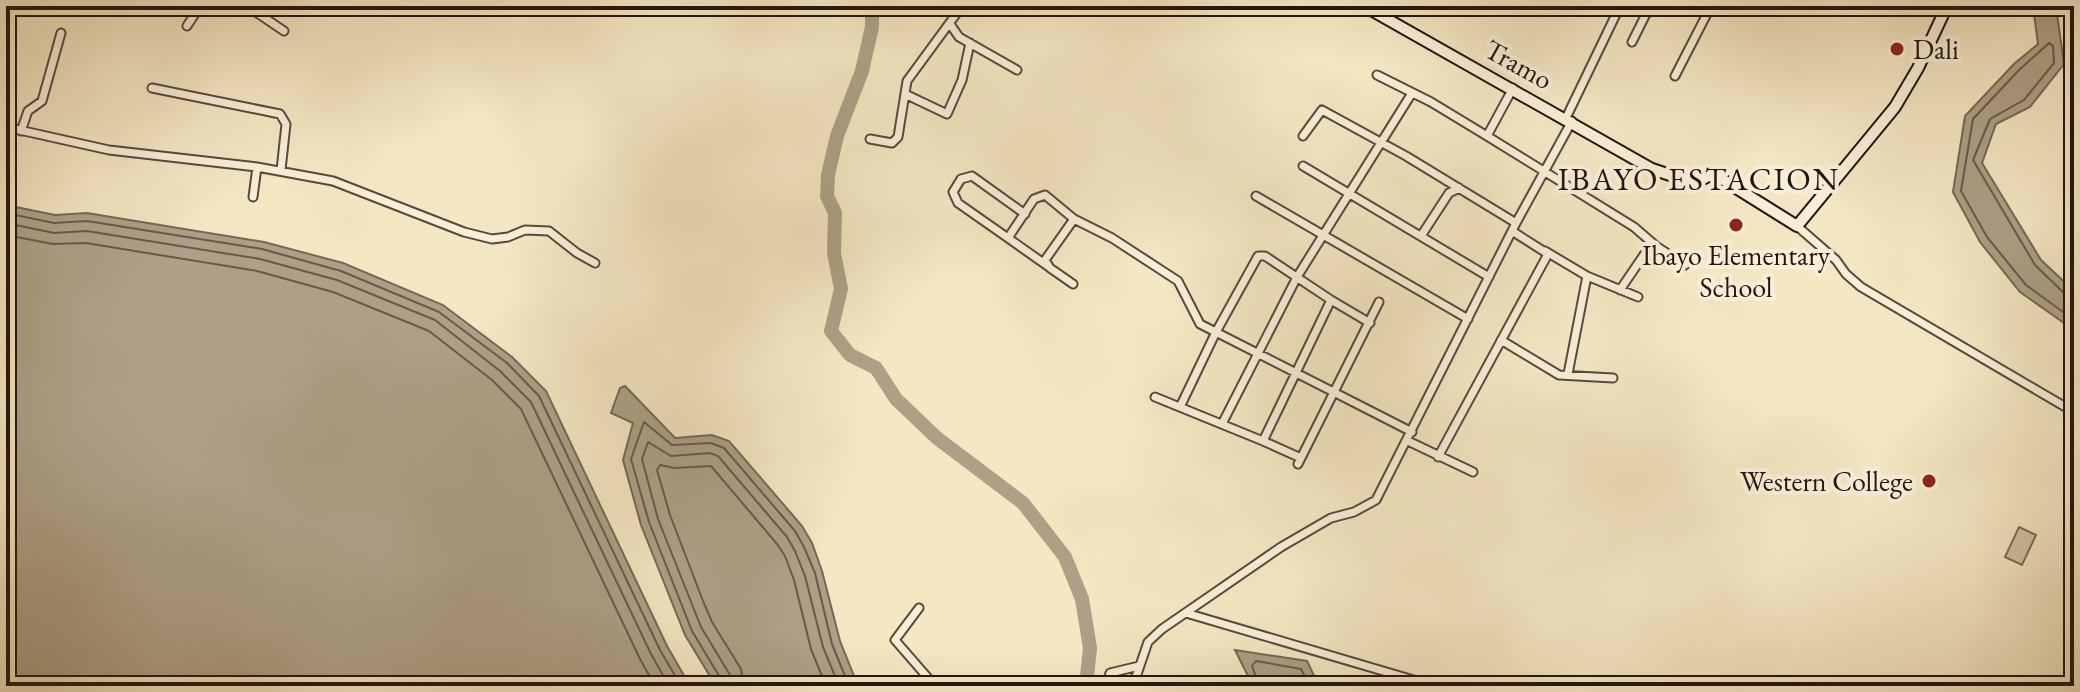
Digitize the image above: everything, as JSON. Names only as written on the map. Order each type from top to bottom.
[{"type":"street","points":[[187,26],[200,6]]},
{"type":"street","points":[[247,6],[284,31]]},
{"type":"street","points":[[870,139],[892,143],[898,137],[907,81],[962,6]]},
{"type":"street","name":"Tramo","points":[[1364,6],[1665,174],[1694,183],[1711,175],[1717,176],[1797,226]]},
{"type":"street","points":[[1133,686],[1148,642],[1162,629],[1281,547],[1331,518],[1354,512],[1376,500],[1544,172],[1620,6]]},
{"type":"street","points":[[1632,42],[1650,6]]},
{"type":"street","points":[[1675,76],[1711,6]]},
{"type":"street","points":[[1947,6],[1918,68],[1895,107],[1797,226],[1861,287],[2074,412]]},
{"type":"street","points":[[950,24],[959,37],[1017,70]]},
{"type":"street","points":[[21,131],[28,111],[42,101],[61,33]]},
{"type":"street","points":[[905,94],[947,114],[962,80],[970,43]]},
{"type":"street","points":[[1377,75],[1431,102],[1487,136],[1634,227],[1685,265]]},
{"type":"street","points":[[152,88],[280,114],[286,124],[281,170]]},
{"type":"street","points":[[1487,136],[1513,88]]},
{"type":"street","points":[[1223,422],[1297,277],[1412,93]]},
{"type":"street","points":[[1303,136],[1322,110],[1459,188],[1545,251],[1587,276],[1638,297]]},
{"type":"street","points":[[6,127],[109,150],[281,170],[333,181],[464,232],[492,239],[525,230],[549,231],[595,263]]},
{"type":"street","points":[[1303,166],[1489,277]]},
{"type":"street","points":[[253,197],[257,167]]},
{"type":"street","points":[[1025,214],[972,176],[961,179],[953,192],[955,200],[1073,284]]},
{"type":"street","points":[[1421,236],[1449,193],[1459,188]]},
{"type":"street","points":[[1008,238],[1034,199],[1045,195],[1074,219],[1112,238],[1178,281],[1200,324],[1412,432]]},
{"type":"street","points":[[1256,196],[1468,319]]},
{"type":"street","points":[[1050,268],[1046,257],[1074,219]]},
{"type":"street","points":[[1620,290],[1652,243]]},
{"type":"street","points":[[1438,457],[1548,254],[1545,251]]},
{"type":"street","points":[[1180,407],[1216,332],[1258,256],[1265,256],[1370,323]]},
{"type":"street","points":[[1568,374],[1587,276]]},
{"type":"street","points":[[1263,441],[1331,300]]},
{"type":"street","points":[[1155,397],[1223,422],[1300,461],[1379,302]]},
{"type":"street","points":[[1501,340],[1559,375],[1613,378]]},
{"type":"street","points":[[1408,441],[1473,472]]},
{"type":"street","points":[[919,608],[895,640],[935,686]]},
{"type":"street","points":[[1186,613],[1434,686]]},
{"type":"street","points":[[1106,686],[1110,673],[1139,666]]},
{"type":"street","points":[[1136,676],[1143,686]]},
{"type":"shaded area","points":[[2019,527],[2036,535],[2022,565],[2005,557]]},
{"type":"water","points":[[2033,6],[2056,6],[2064,64],[2030,107],[1996,124],[1982,163],[2041,260],[2074,291],[2074,330],[2020,292],[1980,242],[1953,192],[1965,116],[2014,64],[2038,44]]},
{"type":"water","points":[[6,205],[55,215],[87,213],[264,242],[343,263],[443,305],[512,357],[546,391],[667,646],[690,686],[6,686]]},
{"type":"water","points":[[625,386],[675,438],[712,435],[729,441],[802,526],[822,571],[840,641],[858,686],[716,686],[685,635],[641,525],[623,460],[633,423],[611,413],[620,388]]},
{"type":"water","points":[[1235,650],[1307,661],[1319,686],[1253,686]]},
{"type":"waterway","points":[[872,6],[872,27],[862,71],[837,136],[828,175],[827,196],[835,213],[834,253],[841,289],[831,331],[850,355],[876,368],[896,399],[937,438],[1023,503],[1065,557],[1082,599],[1090,648],[1086,686]]},
{"type":"place","name":"Dali","points":[[1897,49]]},
{"type":"place","name":"Ibayo Elementary School","points":[[1736,225]]},
{"type":"place","name":"Western College","points":[[1929,481]]},
{"type":"district","name":"IBAYO ESTACION","points":[[1699,179]]}]
